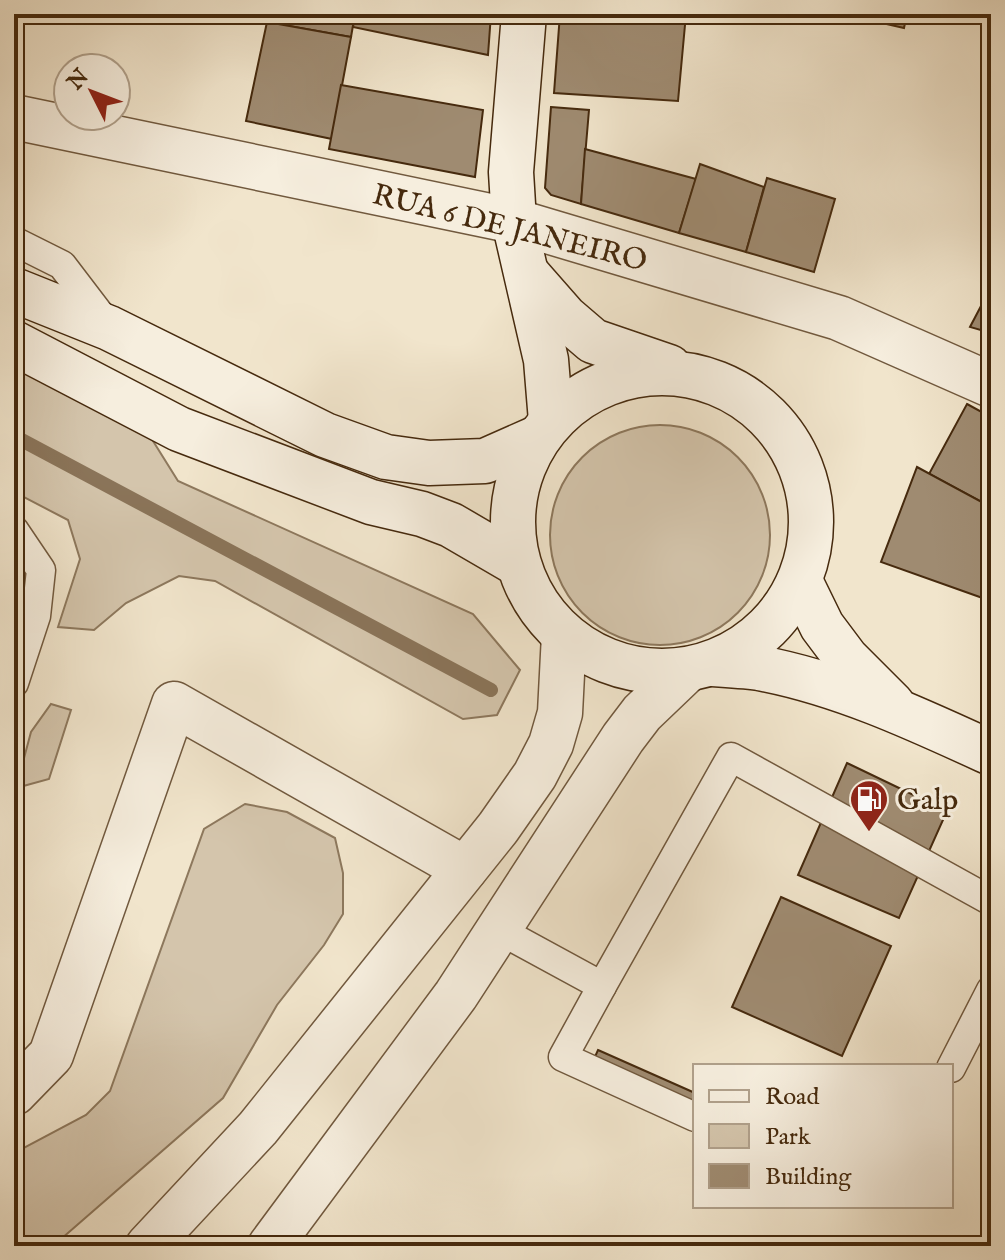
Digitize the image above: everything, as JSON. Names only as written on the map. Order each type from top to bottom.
[{"type":"street","points":[[524,14],[511,172],[514,221],[546,360],[544,429],[522,467],[513,499],[512,532],[518,564],[536,603],[564,635],[590,654],[621,666],[653,671],[698,667],[758,668],[804,679],[899,712],[991,753]]},
{"type":"street","name":"RUA 6 DE JANEIRO","points":[[14,117],[514,221],[839,318],[991,385]]},
{"type":"street","points":[[273,1243],[448,1007],[642,713],[698,667],[748,645],[778,617],[800,581],[812,538],[810,493],[795,451],[769,414],[733,388],[593,341],[565,317],[528,275]]},
{"type":"street","points":[[14,290],[109,328],[325,435],[386,457],[429,463],[485,461],[544,429],[591,389],[639,373],[690,373]]},
{"type":"street","points":[[14,343],[179,429],[371,502],[422,514],[451,525],[518,564]]},
{"type":"street","points":[[800,581],[822,626],[846,658],[899,712]]},
{"type":"street","points":[[148,1246],[258,1128],[465,869],[535,775],[551,744],[560,713],[564,635]]},
{"type":"street","points":[[14,1093],[51,1055],[174,704],[465,869]]},
{"type":"street","points":[[113,1246],[258,1128]]},
{"type":"lane","points":[[14,241],[62,265],[109,328]]},
{"type":"lane","points":[[14,530],[41,570],[36,616],[14,683]]},
{"type":"lane","points":[[693,1116],[563,1057],[731,757],[991,901]]},
{"type":"lane","points":[[499,930],[602,986]]},
{"type":"lane","points":[[953,1064],[991,990]]},
{"type":"green space","points":[[14,361],[148,433],[178,481],[473,614],[520,670],[497,715],[463,719],[215,581],[179,576],[126,603],[94,630],[58,627],[80,559],[68,520],[14,492]]},
{"type":"green space","points":[[660,425],[681,427],[702,434],[738,457],[761,493],[768,514],[768,556],[761,577],[738,613],[702,636],[681,643],[660,645],[639,643],[618,636],[582,613],[559,577],[552,556],[550,535],[552,514],[559,493],[582,457],[618,434],[639,427]]},
{"type":"green space","points":[[51,704],[71,710],[49,779],[16,788],[31,732]]},
{"type":"green space","points":[[245,804],[287,812],[335,838],[343,873],[343,914],[324,945],[277,1005],[223,1098],[53,1246],[14,1246],[14,1153],[86,1115],[110,1091],[204,829]]},
{"type":"building","points":[[268,14],[355,14],[351,37],[267,22]]},
{"type":"building","points":[[355,14],[491,14],[488,55],[353,27]]},
{"type":"building","points":[[560,14],[686,14],[678,101],[554,93]]},
{"type":"building","points":[[843,14],[907,14],[904,28]]},
{"type":"building","points":[[267,22],[351,37],[332,139],[246,121]]},
{"type":"building","points":[[341,85],[483,110],[475,177],[329,149]]},
{"type":"building","points":[[551,107],[589,110],[581,204],[551,195],[545,188]]},
{"type":"building","points":[[585,149],[696,179],[679,233],[581,204]]},
{"type":"building","points":[[700,164],[764,187],[746,252],[679,233]]},
{"type":"building","points":[[767,178],[835,199],[814,272],[746,252]]},
{"type":"building","points":[[991,287],[991,333],[970,327]]},
{"type":"building","points":[[967,404],[991,417],[991,507],[929,474]]},
{"type":"building","points":[[917,467],[991,507],[991,601],[881,562]]},
{"type":"building","points":[[847,763],[947,811],[899,918],[798,875]]},
{"type":"building","points":[[781,897],[891,946],[842,1056],[732,1007]]},
{"type":"building","points":[[598,1050],[693,1092],[693,1129],[584,1081]]},
{"type":"waterway","points":[[14,436],[491,690]]},
{"type":"place","name":"Galp","points":[[869,833]]}]
